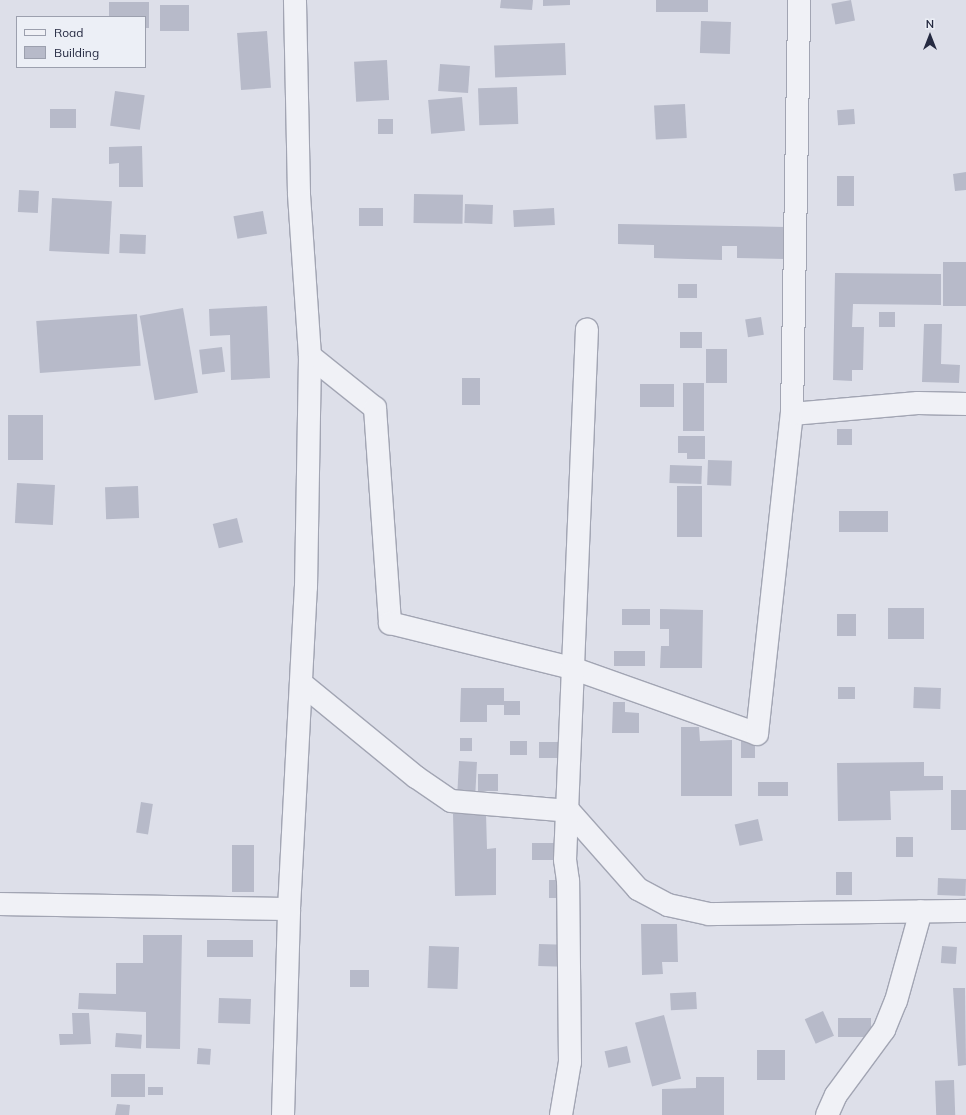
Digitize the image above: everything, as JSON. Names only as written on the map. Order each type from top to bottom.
[{"type":"street","points":[[284,1115],[289,909],[306,587],[310,356],[299,193],[295,0]]},
{"type":"street","points":[[310,356],[375,408],[390,623],[572,668],[757,734],[792,414],[799,0]]},
{"type":"street","points":[[561,1115],[570,1062],[568,881],[565,860],[569,811],[572,668],[587,329]]},
{"type":"street","points":[[792,414],[918,404],[966,404]]},
{"type":"street","points":[[301,683],[416,777],[452,801],[569,811],[638,889],[668,905],[689,912],[709,914],[966,911]]},
{"type":"street","points":[[0,904],[289,909]]},
{"type":"street","points":[[827,1115],[836,1095],[884,1030],[896,1001],[921,911]]},
{"type":"building","points":[[501,0],[533,0],[532,10],[500,8]]},
{"type":"building","points":[[543,0],[570,0],[570,5],[543,6]]},
{"type":"building","points":[[656,0],[708,0],[708,12],[656,12]]},
{"type":"building","points":[[851,0],[855,21],[835,24],[831,4]]},
{"type":"building","points":[[109,2],[149,2],[149,28],[146,28],[146,16],[109,16]]},
{"type":"building","points":[[160,5],[189,5],[189,31],[160,31]]},
{"type":"building","points":[[701,21],[731,22],[730,54],[700,53]]},
{"type":"building","points":[[267,31],[271,88],[241,90],[237,33]]},
{"type":"building","points":[[565,43],[566,75],[495,77],[494,45]]},
{"type":"building","points":[[387,60],[389,100],[356,102],[354,62]]},
{"type":"building","points":[[440,64],[470,66],[468,93],[438,91]]},
{"type":"building","points":[[517,87],[518,124],[479,125],[478,88]]},
{"type":"building","points":[[115,91],[145,95],[140,130],[110,126]]},
{"type":"building","points":[[462,97],[465,131],[431,134],[428,100]]},
{"type":"building","points":[[685,104],[687,138],[656,140],[654,106]]},
{"type":"building","points":[[50,109],[76,109],[76,128],[50,128]]},
{"type":"building","points":[[854,109],[855,124],[838,125],[837,110]]},
{"type":"building","points":[[378,119],[393,119],[393,134],[378,134]]},
{"type":"building","points":[[142,146],[143,187],[119,187],[119,163],[109,164],[109,147]]},
{"type":"building","points":[[966,172],[966,190],[955,191],[953,174]]},
{"type":"building","points":[[837,176],[854,176],[854,206],[837,206]]},
{"type":"building","points":[[19,190],[39,191],[38,213],[18,212]]},
{"type":"building","points":[[414,194],[463,195],[462,224],[413,223]]},
{"type":"building","points":[[52,198],[112,201],[109,254],[49,251]]},
{"type":"building","points":[[465,204],[493,205],[492,224],[464,223]]},
{"type":"building","points":[[359,208],[383,208],[383,226],[359,226]]},
{"type":"building","points":[[554,208],[555,225],[514,227],[513,210]]},
{"type":"building","points":[[263,211],[267,234],[237,239],[233,216]]},
{"type":"building","points":[[618,224],[786,227],[785,259],[737,258],[737,246],[722,246],[722,260],[654,258],[654,245],[618,244]]},
{"type":"building","points":[[120,234],[146,235],[145,254],[119,253]]},
{"type":"building","points":[[943,262],[966,262],[966,306],[943,306]]},
{"type":"building","points":[[835,273],[941,274],[941,305],[853,304],[852,327],[864,327],[863,370],[852,370],[852,381],[833,380]]},
{"type":"building","points":[[678,284],[697,284],[697,298],[678,298]]},
{"type":"building","points":[[267,306],[270,378],[231,380],[230,335],[210,336],[209,309]]},
{"type":"building","points":[[183,308],[198,393],[155,400],[140,316]]},
{"type":"building","points":[[879,312],[895,312],[895,327],[879,327]]},
{"type":"building","points":[[137,314],[141,366],[40,373],[36,321]]},
{"type":"building","points":[[761,317],[764,335],[748,337],[745,320]]},
{"type":"building","points":[[924,324],[942,324],[941,364],[960,365],[959,383],[922,382]]},
{"type":"building","points":[[680,332],[702,332],[702,348],[680,348]]},
{"type":"building","points":[[222,347],[225,372],[202,375],[199,350]]},
{"type":"building","points":[[706,349],[727,349],[727,383],[706,383]]},
{"type":"building","points":[[462,378],[480,378],[480,405],[462,405]]},
{"type":"building","points":[[683,383],[704,383],[704,431],[683,431]]},
{"type":"building","points":[[640,384],[674,384],[674,407],[640,407]]},
{"type":"building","points":[[8,415],[43,415],[43,460],[8,460]]},
{"type":"building","points":[[837,429],[852,429],[852,445],[837,445]]},
{"type":"building","points":[[678,436],[705,436],[705,459],[687,459],[687,453],[678,453]]},
{"type":"building","points":[[708,460],[732,461],[731,486],[707,485]]},
{"type":"building","points":[[670,465],[702,466],[701,484],[669,483]]},
{"type":"building","points":[[17,483],[55,485],[53,525],[15,523]]},
{"type":"building","points":[[138,486],[139,518],[106,519],[105,487]]},
{"type":"building","points":[[677,486],[702,486],[702,537],[677,537]]},
{"type":"building","points":[[839,511],[888,511],[888,532],[839,532]]},
{"type":"building","points":[[237,518],[243,542],[219,548],[213,524]]},
{"type":"building","points":[[888,608],[924,608],[924,639],[888,639]]},
{"type":"building","points":[[622,609],[650,609],[650,625],[622,625]]},
{"type":"building","points":[[660,609],[703,610],[702,668],[660,668],[661,646],[669,646],[669,629],[660,629]]},
{"type":"building","points":[[837,614],[856,614],[856,636],[837,636]]},
{"type":"building","points":[[614,651],[645,651],[645,666],[614,666]]},
{"type":"building","points":[[838,687],[855,687],[855,699],[838,699]]},
{"type":"building","points":[[914,687],[941,688],[940,709],[913,708]]},
{"type":"building","points":[[461,688],[504,688],[504,701],[520,701],[520,715],[504,715],[504,705],[487,705],[487,722],[460,722]]},
{"type":"building","points":[[613,702],[625,702],[625,712],[639,713],[639,733],[612,733]]},
{"type":"building","points":[[681,727],[699,727],[700,741],[732,740],[732,796],[681,796]]},
{"type":"building","points":[[460,738],[472,738],[472,751],[460,751]]},
{"type":"building","points":[[510,741],[527,741],[527,755],[510,755]]},
{"type":"building","points":[[741,741],[755,741],[755,758],[741,758]]},
{"type":"building","points":[[539,742],[563,742],[563,758],[539,758]]},
{"type":"building","points":[[459,761],[477,762],[475,792],[457,791]]},
{"type":"building","points":[[924,762],[924,776],[943,776],[943,790],[890,791],[891,820],[838,821],[837,763]]},
{"type":"building","points":[[478,774],[498,774],[498,791],[478,791]]},
{"type":"building","points":[[758,782],[788,782],[788,796],[758,796]]},
{"type":"building","points":[[951,790],[966,790],[966,830],[951,830]]},
{"type":"building","points":[[141,802],[153,804],[148,834],[136,833]]},
{"type":"building","points":[[486,813],[487,849],[496,848],[496,895],[455,896],[453,814]]},
{"type":"building","points":[[758,819],[763,840],[740,846],[735,824]]},
{"type":"building","points":[[896,837],[913,837],[913,857],[896,857]]},
{"type":"building","points":[[532,843],[561,843],[561,860],[532,860]]},
{"type":"building","points":[[232,845],[254,845],[254,892],[232,892]]},
{"type":"building","points":[[836,872],[852,872],[852,895],[836,895]]},
{"type":"building","points":[[938,878],[966,879],[965,896],[937,895]]},
{"type":"building","points":[[549,880],[561,880],[561,898],[549,898]]},
{"type":"building","points":[[641,924],[677,924],[678,962],[662,962],[663,974],[642,975]]},
{"type":"building","points":[[143,935],[182,935],[180,1049],[146,1048],[146,1012],[78,1009],[79,993],[116,994],[116,963],[143,963]]},
{"type":"building","points":[[207,940],[253,940],[253,957],[207,957]]},
{"type":"building","points":[[539,944],[564,945],[563,967],[538,966]]},
{"type":"building","points":[[429,946],[459,947],[458,989],[428,988]]},
{"type":"building","points":[[942,946],[957,947],[956,964],[941,963]]},
{"type":"building","points":[[350,970],[369,970],[369,987],[350,987]]},
{"type":"building","points":[[953,988],[965,988],[966,1065],[958,1066]]},
{"type":"building","points":[[696,992],[697,1009],[671,1010],[670,993]]},
{"type":"building","points":[[219,998],[251,999],[250,1024],[218,1023]]},
{"type":"building","points":[[823,1011],[834,1036],[816,1044],[805,1019]]},
{"type":"building","points":[[72,1013],[89,1013],[91,1044],[60,1045],[59,1034],[73,1034]]},
{"type":"building","points":[[664,1015],[681,1079],[652,1087],[635,1023]]},
{"type":"building","points":[[838,1018],[871,1018],[871,1037],[838,1037]]},
{"type":"building","points":[[116,1033],[142,1035],[141,1049],[115,1047]]},
{"type":"building","points":[[627,1046],[631,1063],[608,1068],[605,1051]]},
{"type":"building","points":[[198,1048],[211,1049],[210,1065],[197,1064]]},
{"type":"building","points":[[757,1050],[785,1050],[785,1080],[757,1080]]},
{"type":"building","points":[[111,1074],[145,1074],[145,1097],[111,1097]]},
{"type":"building","points":[[696,1077],[724,1077],[724,1115],[662,1115],[662,1089],[696,1088]]},
{"type":"building","points":[[954,1080],[955,1115],[936,1115],[935,1081]]},
{"type":"building","points":[[148,1087],[163,1087],[163,1095],[148,1095]]},
{"type":"building","points":[[117,1104],[130,1105],[129,1115],[115,1115]]}]
